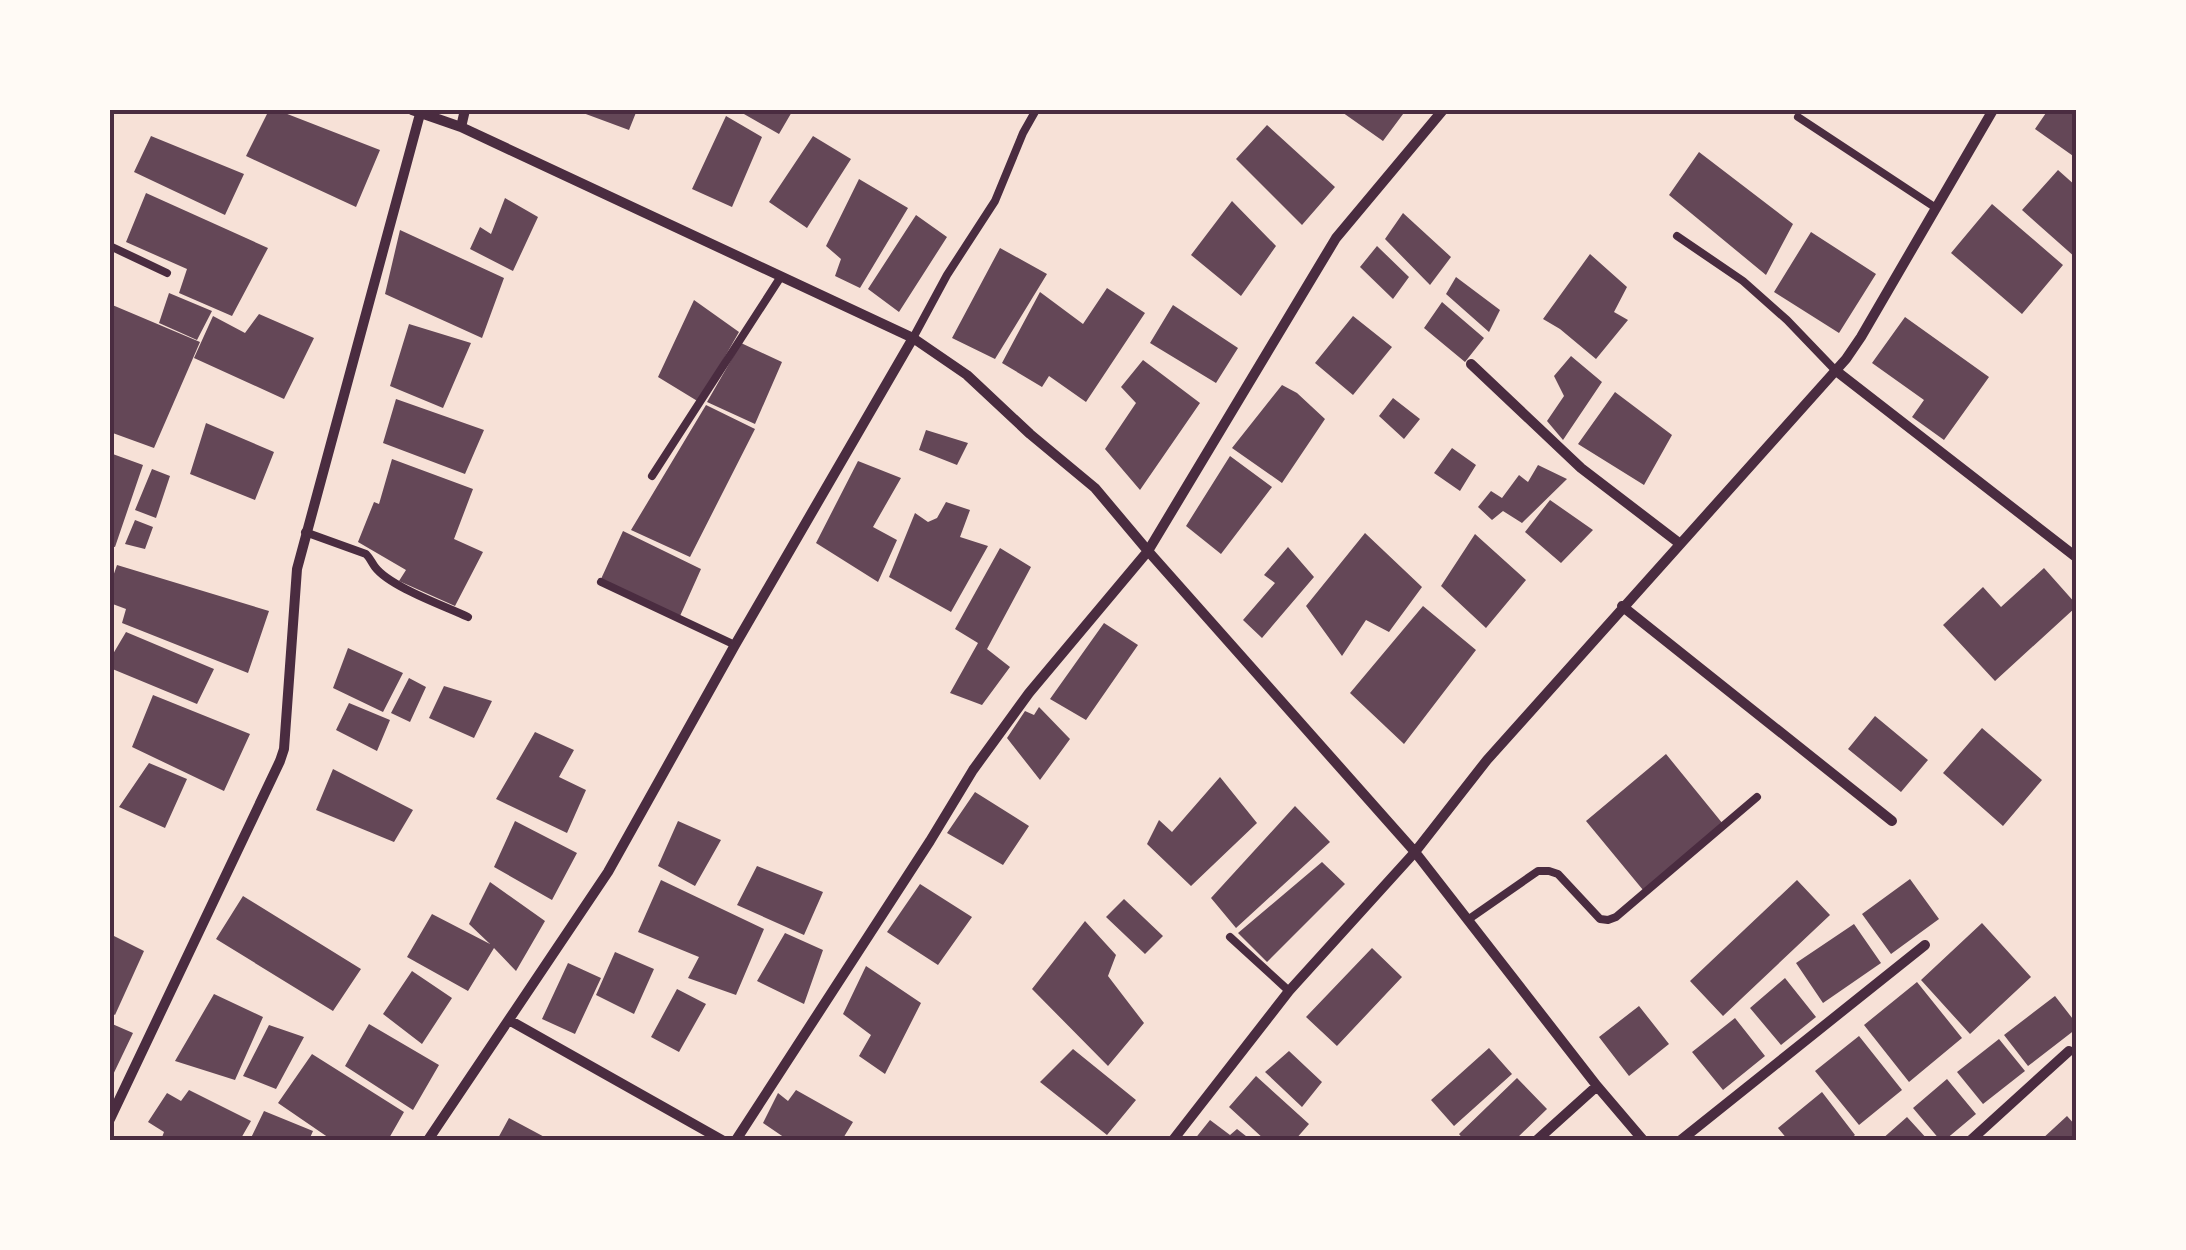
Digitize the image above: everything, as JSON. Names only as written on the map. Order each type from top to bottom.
[{"type":"street","points":[[460,127],[465,110]]},
{"type":"street","points":[[736,1140],[972,770],[1029,692],[1148,551],[1336,238],[1443,110]]},
{"type":"street","points":[[1173,1140],[1289,990],[1415,852],[1487,760],[1836,370],[1861,337],[1993,110]]},
{"type":"street","points":[[110,1118],[280,761],[296,569],[416,112],[460,127],[914,338],[967,375],[1094,488],[1415,852],[1597,1086],[1644,1140]]},
{"type":"street","points":[[428,1140],[608,872],[914,338]]},
{"type":"street","points":[[1471,364],[1581,468],[1680,543]]},
{"type":"street","points":[[1836,370],[2076,557]]},
{"type":"street","points":[[1622,606],[1892,822]]},
{"type":"street","points":[[1682,1140],[1925,945]]},
{"type":"street","points":[[509,1020],[722,1140]]},
{"type":"street","points":[[1971,1140],[2069,1051]]},
{"type":"street","points":[[1537,1140],[1597,1086]]},
{"type":"lane","points":[[914,338],[948,274],[996,201],[1036,110]]},
{"type":"lane","points":[[1798,117],[1936,208]]},
{"type":"lane","points":[[1677,236],[1743,281],[1836,370]]},
{"type":"lane","points":[[110,246],[167,273]]},
{"type":"lane","points":[[652,476],[780,278]]},
{"type":"lane","points":[[306,532],[366,554],[374,567],[393,582],[468,617]]},
{"type":"lane","points":[[601,582],[735,645]]},
{"type":"lane","points":[[1469,918],[1538,871],[1558,874],[1600,918],[1616,917],[1756,797]]},
{"type":"lane","points":[[1230,937],[1289,990]]},
{"type":"building","points":[[269,110],[380,150],[356,207],[246,156]]},
{"type":"building","points":[[575,110],[637,110],[629,130]]},
{"type":"building","points":[[737,110],[793,110],[779,134]]},
{"type":"building","points":[[1339,110],[1406,110],[1383,141]]},
{"type":"building","points":[[2048,110],[2076,110],[2076,158],[2035,129]]},
{"type":"building","points":[[726,116],[762,137],[732,207],[692,189]]},
{"type":"building","points":[[1267,125],[1335,187],[1302,225],[1236,159]]},
{"type":"building","points":[[151,136],[244,174],[225,215],[134,172]]},
{"type":"building","points":[[813,136],[851,159],[807,228],[769,202]]},
{"type":"building","points":[[1699,152],[1793,224],[1766,275],[1669,195]]},
{"type":"building","points":[[2058,170],[2076,186],[2076,258],[2022,210]]},
{"type":"building","points":[[859,179],[908,208],[860,288],[835,276],[841,259],[826,246]]},
{"type":"building","points":[[146,193],[268,248],[232,316],[179,293],[187,269],[126,242]]},
{"type":"building","points":[[505,198],[538,217],[513,271],[470,249],[480,227],[491,234]]},
{"type":"building","points":[[1232,201],[1276,246],[1241,296],[1191,255]]},
{"type":"building","points":[[1992,204],[2063,265],[2022,314],[1951,253]]},
{"type":"building","points":[[1403,213],[1451,257],[1430,285],[1385,239]]},
{"type":"building","points":[[916,215],[947,237],[899,312],[868,289]]},
{"type":"building","points":[[400,230],[504,278],[482,338],[385,294]]},
{"type":"building","points":[[1811,232],[1876,274],[1839,333],[1774,292]]},
{"type":"building","points":[[1377,246],[1409,277],[1393,299],[1360,267]]},
{"type":"building","points":[[1000,248],[1047,274],[995,359],[952,338]]},
{"type":"building","points":[[1590,254],[1627,287],[1614,312],[1628,320],[1596,359],[1543,319]]},
{"type":"building","points":[[1456,277],[1500,310],[1489,332],[1446,294]]},
{"type":"building","points":[[1107,288],[1145,313],[1086,402],[1049,376],[1042,387],[1002,363],[1040,292],[1083,324]]},
{"type":"building","points":[[169,293],[212,311],[197,340],[159,323]]},
{"type":"building","points":[[694,300],[739,332],[699,402],[658,377]]},
{"type":"building","points":[[1442,302],[1484,338],[1465,362],[1424,328]]},
{"type":"building","points":[[110,304],[200,342],[154,448],[110,432]]},
{"type":"building","points":[[1173,305],[1238,348],[1216,383],[1150,343]]},
{"type":"building","points":[[259,314],[314,338],[284,399],[194,358],[213,316],[245,333]]},
{"type":"building","points":[[1353,316],[1392,347],[1353,395],[1315,363]]},
{"type":"building","points":[[1905,317],[1989,377],[1944,440],[1912,417],[1924,400],[1872,363]]},
{"type":"building","points":[[409,324],[471,343],[443,408],[390,386]]},
{"type":"building","points":[[741,343],[782,362],[755,424],[707,402]]},
{"type":"building","points":[[1571,356],[1602,382],[1563,440],[1547,421],[1564,396],[1554,376]]},
{"type":"building","points":[[1143,360],[1200,403],[1140,490],[1105,449],[1136,403],[1121,387]]},
{"type":"building","points":[[1282,385],[1297,393],[1325,419],[1282,483],[1232,448]]},
{"type":"building","points":[[1615,392],[1672,435],[1644,485],[1578,444]]},
{"type":"building","points":[[1393,398],[1420,419],[1404,439],[1379,416]]},
{"type":"building","points":[[396,399],[484,430],[465,474],[383,443]]},
{"type":"building","points":[[706,405],[755,429],[690,557],[631,530]]},
{"type":"building","points":[[206,423],[274,452],[255,500],[190,474]]},
{"type":"building","points":[[926,430],[968,443],[957,465],[919,450]]},
{"type":"building","points":[[1452,448],[1476,465],[1460,491],[1434,473]]},
{"type":"building","points":[[110,453],[143,465],[115,547],[110,546]]},
{"type":"building","points":[[1230,456],[1272,487],[1221,554],[1186,526]]},
{"type":"building","points":[[392,459],[473,489],[454,539],[483,552],[455,606],[399,581],[406,570],[358,542],[374,502],[379,504]]},
{"type":"building","points":[[858,461],[901,478],[873,527],[897,540],[878,582],[816,543]]},
{"type":"building","points":[[1538,465],[1567,479],[1522,523],[1503,511],[1492,520],[1478,507],[1491,491],[1502,498],[1519,475],[1528,482]]},
{"type":"building","points":[[152,469],[170,476],[156,518],[135,510]]},
{"type":"building","points":[[1550,500],[1593,530],[1561,563],[1525,532]]},
{"type":"building","points":[[946,502],[970,510],[960,537],[988,546],[951,612],[889,577],[915,513],[928,522],[937,518]]},
{"type":"building","points":[[135,520],[153,527],[145,549],[125,544]]},
{"type":"building","points":[[623,531],[701,569],[680,616],[601,579]]},
{"type":"building","points":[[1365,533],[1422,587],[1389,632],[1366,620],[1342,656],[1306,606]]},
{"type":"building","points":[[1475,534],[1526,580],[1486,628],[1441,586]]},
{"type":"building","points":[[1288,547],[1314,577],[1262,638],[1243,620],[1275,583],[1264,575]]},
{"type":"building","points":[[1000,548],[1031,567],[987,649],[1010,667],[982,705],[950,693],[978,643],[955,629]]},
{"type":"building","points":[[117,565],[269,611],[248,673],[122,623],[126,609],[110,603],[110,585]]},
{"type":"building","points":[[2044,568],[2076,607],[1995,681],[1943,625],[1983,587],[2001,607]]},
{"type":"building","points":[[1423,606],[1476,650],[1404,744],[1350,693]]},
{"type":"building","points":[[1104,623],[1138,645],[1086,720],[1050,699]]},
{"type":"building","points":[[126,632],[214,669],[197,704],[110,668],[110,659]]},
{"type":"building","points":[[348,648],[403,673],[383,712],[333,688]]},
{"type":"building","points":[[409,678],[426,687],[410,722],[391,713]]},
{"type":"building","points":[[444,686],[492,701],[474,738],[429,718]]},
{"type":"building","points":[[153,695],[250,734],[224,791],[132,747]]},
{"type":"building","points":[[349,703],[390,720],[377,751],[336,730]]},
{"type":"building","points":[[1039,707],[1070,739],[1040,780],[1007,738],[1025,711],[1034,715]]},
{"type":"building","points":[[1875,716],[1928,760],[1901,792],[1848,749]]},
{"type":"building","points":[[1982,728],[2042,780],[2003,826],[1943,773]]},
{"type":"building","points":[[535,732],[574,750],[559,777],[586,790],[567,833],[496,799]]},
{"type":"building","points":[[1666,754],[1723,824],[1643,890],[1586,821]]},
{"type":"building","points":[[149,763],[187,779],[165,828],[119,807]]},
{"type":"building","points":[[333,769],[413,810],[394,842],[316,810]]},
{"type":"building","points":[[1220,777],[1257,823],[1191,886],[1147,844],[1159,820],[1172,832]]},
{"type":"building","points":[[975,792],[1029,826],[1003,865],[947,833]]},
{"type":"building","points":[[1295,806],[1330,842],[1236,928],[1211,898]]},
{"type":"building","points":[[515,821],[577,853],[552,900],[494,867]]},
{"type":"building","points":[[678,821],[721,840],[695,886],[658,866]]},
{"type":"building","points":[[1322,862],[1345,884],[1267,962],[1238,933]]},
{"type":"building","points":[[757,866],[823,892],[804,935],[737,905]]},
{"type":"building","points":[[1910,879],[1939,919],[1891,954],[1862,914]]},
{"type":"building","points":[[661,880],[764,929],[736,995],[688,978],[699,957],[638,932]]},
{"type":"building","points":[[1797,880],[1830,915],[1723,1016],[1690,981]]},
{"type":"building","points":[[490,882],[545,921],[516,971],[494,948],[468,991],[407,957],[432,914],[490,944],[469,924]]},
{"type":"building","points":[[920,884],[972,917],[938,965],[887,932]]},
{"type":"building","points":[[243,896],[361,969],[333,1011],[216,939]]},
{"type":"building","points":[[1124,899],[1163,936],[1145,954],[1106,917]]},
{"type":"building","points":[[1085,921],[1116,955],[1108,976],[1144,1023],[1108,1066],[1032,989]]},
{"type":"building","points":[[1982,923],[2031,977],[1970,1034],[1921,980]]},
{"type":"building","points":[[1854,924],[1881,963],[1823,1003],[1796,963]]},
{"type":"building","points":[[785,933],[823,950],[804,1004],[757,981]]},
{"type":"building","points":[[110,934],[144,951],[115,1015],[110,1012]]},
{"type":"building","points":[[1372,948],[1402,977],[1337,1046],[1306,1017]]},
{"type":"building","points":[[615,952],[654,969],[634,1014],[596,995]]},
{"type":"building","points":[[568,963],[601,978],[575,1034],[542,1019]]},
{"type":"building","points":[[866,966],[921,1003],[885,1074],[859,1056],[871,1035],[843,1014]]},
{"type":"building","points":[[412,971],[452,998],[422,1044],[383,1014]]},
{"type":"building","points":[[1785,978],[1816,1017],[1781,1045],[1750,1008]]},
{"type":"building","points":[[1917,982],[1962,1038],[1909,1082],[1864,1025]]},
{"type":"building","points":[[677,989],[706,1004],[679,1052],[651,1037]]},
{"type":"building","points":[[214,994],[263,1017],[235,1080],[175,1061]]},
{"type":"building","points":[[2055,996],[2076,1023],[2076,1029],[2028,1066],[2004,1035]]},
{"type":"building","points":[[1639,1006],[1669,1044],[1629,1076],[1599,1037]]},
{"type":"building","points":[[1735,1018],[1765,1056],[1723,1090],[1692,1052]]},
{"type":"building","points":[[110,1023],[133,1033],[110,1081]]},
{"type":"building","points":[[369,1024],[439,1065],[413,1110],[345,1066]]},
{"type":"building","points":[[269,1025],[304,1037],[276,1089],[243,1076]]},
{"type":"building","points":[[1859,1036],[1902,1090],[1859,1125],[1815,1071]]},
{"type":"building","points":[[1999,1039],[2025,1071],[1983,1104],[1957,1072]]},
{"type":"building","points":[[1489,1048],[1512,1074],[1454,1126],[1431,1100]]},
{"type":"building","points":[[1073,1049],[1136,1100],[1107,1135],[1040,1082]]},
{"type":"building","points":[[1289,1051],[1322,1082],[1302,1107],[1265,1072]]},
{"type":"building","points":[[312,1054],[404,1112],[388,1140],[332,1140],[278,1103]]},
{"type":"building","points":[[1256,1076],[1309,1124],[1295,1140],[1265,1140],[1229,1107]]},
{"type":"building","points":[[1517,1078],[1547,1109],[1515,1140],[1464,1140],[1459,1134]]},
{"type":"building","points":[[1947,1079],[1976,1114],[1940,1140],[1913,1108]]},
{"type":"building","points":[[189,1090],[251,1121],[240,1140],[161,1140],[164,1132],[148,1122],[167,1093],[181,1101]]},
{"type":"building","points":[[796,1090],[853,1122],[842,1140],[788,1140],[763,1123],[778,1093],[788,1101]]},
{"type":"building","points":[[1822,1092],[1855,1135],[1849,1140],[1788,1140],[1778,1128]]},
{"type":"building","points":[[264,1111],[313,1131],[309,1140],[250,1140]]},
{"type":"building","points":[[2067,1116],[2076,1126],[2076,1140],[2041,1140]]},
{"type":"building","points":[[1907,1117],[1928,1140],[1881,1140]]},
{"type":"building","points":[[509,1118],[550,1140],[497,1140]]},
{"type":"building","points":[[1210,1120],[1230,1135],[1237,1129],[1251,1140],[1194,1140]]}]
